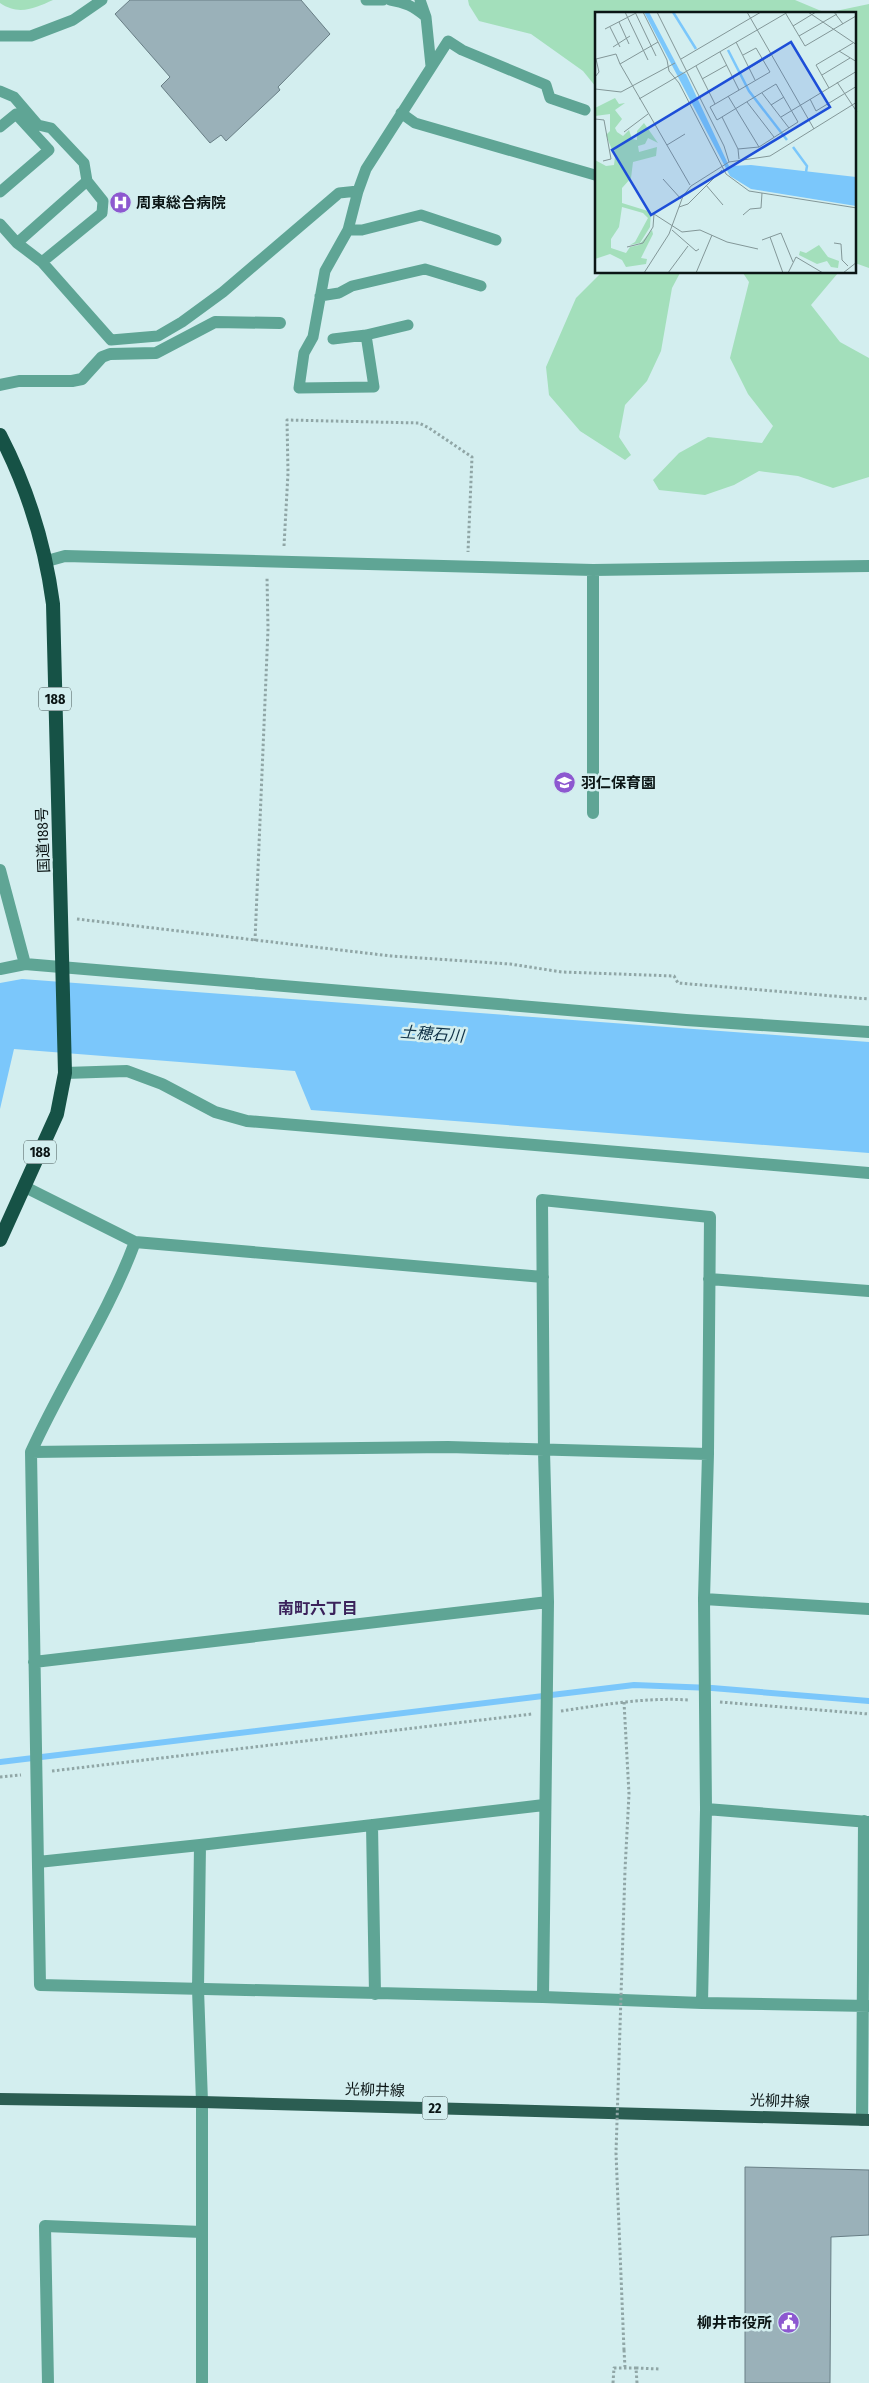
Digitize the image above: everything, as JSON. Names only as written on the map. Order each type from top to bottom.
[{"type":"highway","name":"国道188号","points":[[0,435],[16,466],[28,498],[47,561],[53,604],[65,1067],[57,1114],[0,1240]]},
{"type":"main road","name":"光柳井線","points":[[0,2099],[202,2102],[866,2120]]},
{"type":"street","points":[[0,385],[19,380],[72,381],[82,379],[89,374],[102,357],[110,354],[156,353],[215,322],[280,323]]},
{"type":"street","points":[[47,561],[65,556],[593,570],[869,566]]},
{"type":"street","points":[[593,570],[593,813]]},
{"type":"street","points":[[0,870],[24,964]]},
{"type":"street","points":[[0,969],[24,964],[63,970],[676,1019],[869,1032]]},
{"type":"street","points":[[65,1067],[127,1072],[162,1084],[216,1112],[247,1121],[869,1173]]},
{"type":"street","points":[[25,1188],[135,1242],[544,1277]]},
{"type":"street","points":[[543,1997],[548,1602],[544,1451],[542,1200],[710,1217],[708,1454],[704,1599],[706,1809],[702,2003]]},
{"type":"street","points":[[135,1242],[124,1273],[44,1424],[32,1452],[40,1985],[866,2006]]},
{"type":"street","points":[[709,1279],[869,1291]]},
{"type":"street","points":[[32,1452],[439,1447],[708,1454]]},
{"type":"street","points":[[704,1599],[869,1609]]},
{"type":"street","points":[[34,1662],[548,1602]]},
{"type":"street","points":[[38,1862],[200,1846],[544,1805]]},
{"type":"street","points":[[706,1809],[866,1821],[866,2120]]},
{"type":"street","points":[[372,1825],[375,1994]]},
{"type":"street","points":[[200,1846],[198,1988],[202,2102],[202,2383]]},
{"type":"street","points":[[48,2383],[45,2226],[202,2232]]},
{"type":"lane","points":[[0,36],[32,36],[74,20],[102,0]]},
{"type":"lane","points":[[366,0],[383,0]]},
{"type":"lane","points":[[390,0],[409,5],[426,18]]},
{"type":"lane","points":[[420,0],[426,18],[431,66]]},
{"type":"lane","points":[[366,335],[374,387],[299,388],[304,353],[313,337],[325,271],[348,230],[366,169],[448,41],[462,50],[546,85],[550,98],[585,110]]},
{"type":"lane","points":[[0,91],[14,97],[38,125],[51,128],[84,163],[87,181],[103,201],[102,213],[42,262]]},
{"type":"lane","points":[[401,113],[415,123],[595,175]]},
{"type":"lane","points":[[0,127],[16,114],[49,150],[0,192]]},
{"type":"lane","points":[[17,243],[87,181]]},
{"type":"lane","points":[[0,224],[17,243],[42,262],[111,340],[158,336],[182,322],[223,292],[339,193],[358,191]]},
{"type":"lane","points":[[348,230],[362,230],[421,216],[496,240]]},
{"type":"lane","points":[[320,296],[339,293],[352,286],[425,269],[481,286]]},
{"type":"lane","points":[[333,339],[366,335],[408,325]]},
{"type":"path","points":[[283,562],[288,473],[287,420],[388,421],[419,423],[430,428],[472,457],[468,566]]},
{"type":"path","points":[[255,941],[268,629],[266,562]]},
{"type":"path","points":[[61,916],[106,924],[391,956],[510,964],[562,972],[674,976],[678,983],[869,999]]},
{"type":"path","points":[[0,1777],[546,1713],[624,1702],[667,1699],[869,1714]]},
{"type":"path","points":[[624,1702],[629,1794],[616,2153],[625,2367]]},
{"type":"path","points":[[614,2383],[614,2368],[659,2369]]},
{"type":"path","points":[[636,2368],[636,2383]]},
{"type":"green space","points":[[0,0],[53,0],[33,8],[20,10],[7,7],[0,3]]},
{"type":"green space","points":[[468,0],[795,0],[824,12],[595,12],[595,86],[583,71],[531,34],[479,21]]},
{"type":"green space","points":[[869,4],[869,268],[856,263],[856,12],[831,12]]},
{"type":"green space","points":[[600,274],[679,274],[672,288],[661,351],[647,381],[625,405],[619,437],[631,455],[625,460],[580,431],[549,395],[546,367],[576,298]]},
{"type":"green space","points":[[744,274],[837,274],[811,305],[840,342],[869,358],[869,477],[833,488],[798,476],[759,471],[734,485],[705,495],[659,490],[653,480],[679,453],[708,437],[762,443],[773,426],[748,394],[730,358],[749,282]]},
{"type":"water","name":"土穂石川","points":[[22,979],[869,1042],[869,1153],[311,1110],[295,1071],[14,1049],[0,1109],[0,983]]},
{"type":"building","points":[[130,0],[301,0],[330,34],[278,87],[280,90],[226,141],[221,135],[210,143],[161,86],[170,77],[115,14]]},
{"type":"building","name":"柳井市役所","points":[[745,2167],[869,2170],[869,2235],[831,2237],[830,2383],[745,2383]]},
{"type":"waterway","points":[[0,1762],[634,1685],[712,1688],[869,1701]]},
{"type":"place","name":"周東総合病院","points":[[120,203]]},
{"type":"place","name":"羽仁保育園","points":[[565,783]]},
{"type":"place","name":"柳井市役所","points":[[788,2323]]},
{"type":"district","name":"南町六丁目","points":[[318,1608]]}]
